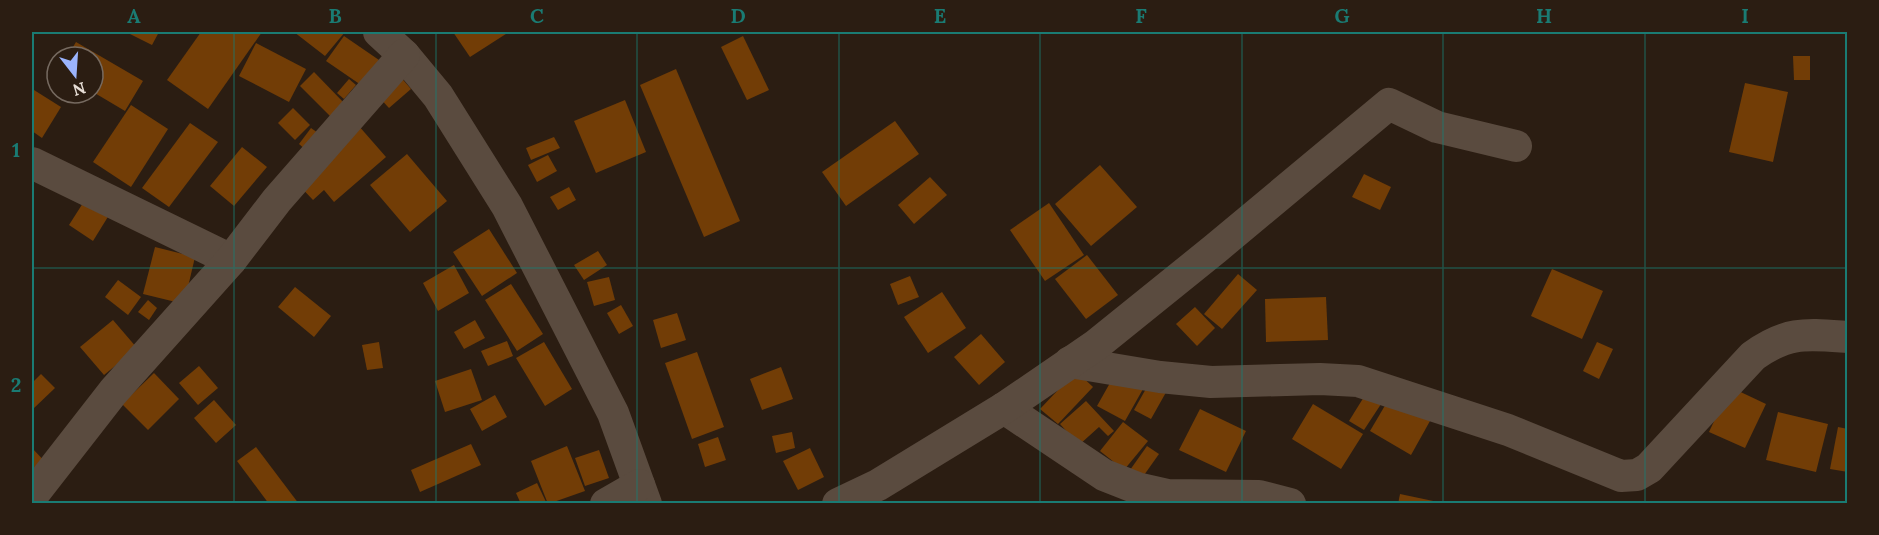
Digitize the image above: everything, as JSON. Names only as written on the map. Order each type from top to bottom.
[{"type":"street","points":[[379,32],[404,55],[438,96],[507,206],[613,413],[643,494],[606,504]]},
{"type":"street","points":[[32,496],[113,392],[231,260],[277,200],[404,55]]},
{"type":"street","points":[[838,504],[878,485],[1004,408],[1096,345],[1389,104],[1437,127],[1516,146]]},
{"type":"street","points":[[32,163],[231,260]]},
{"type":"street","points":[[1070,362],[1160,377],[1211,382],[1358,381],[1508,430],[1621,476],[1637,475],[1649,468],[1753,356],[1771,343],[1791,336],[1848,337]]},
{"type":"street","points":[[1004,408],[1104,475],[1137,488],[1168,495],[1259,496],[1290,504]]},
{"type":"building","points":[[126,32],[159,32],[152,45]]},
{"type":"building","points":[[201,32],[262,32],[208,109],[167,80]]},
{"type":"building","points":[[294,32],[345,32],[325,56]]},
{"type":"building","points":[[453,32],[509,32],[470,57]]},
{"type":"building","points":[[344,36],[379,60],[361,85],[326,61]]},
{"type":"building","points":[[743,36],[769,90],[747,100],[721,47]]},
{"type":"building","points":[[256,43],[306,69],[289,102],[239,76]]},
{"type":"building","points":[[1793,56],[1810,56],[1810,80],[1794,80]]},
{"type":"building","points":[[105,59],[143,81],[125,111],[105,99]]},
{"type":"building","points":[[676,69],[740,221],[704,237],[640,85]]},
{"type":"building","points":[[314,72],[346,105],[332,118],[300,86]]},
{"type":"building","points":[[398,74],[411,89],[389,108],[376,94]]},
{"type":"building","points":[[349,79],[356,85],[344,99],[337,93]]},
{"type":"building","points":[[1745,83],[1788,92],[1773,162],[1729,152]]},
{"type":"building","points":[[34,90],[45,97],[45,105],[61,107],[42,138],[32,131],[32,93]]},
{"type":"building","points":[[625,100],[646,152],[596,173],[574,121]]},
{"type":"building","points":[[131,105],[168,129],[131,187],[93,162]]},
{"type":"building","points":[[293,108],[310,125],[295,140],[278,123]]},
{"type":"building","points":[[895,121],[919,154],[846,206],[822,172]]},
{"type":"building","points":[[190,123],[218,142],[169,207],[142,188]]},
{"type":"building","points":[[358,125],[386,157],[334,202],[324,190],[313,200],[295,181]]},
{"type":"building","points":[[311,128],[318,133],[306,150],[299,144]]},
{"type":"building","points":[[554,137],[560,148],[531,160],[526,148]]},
{"type":"building","points":[[242,147],[267,167],[234,206],[210,186]]},
{"type":"building","points":[[407,154],[447,201],[410,232],[370,185]]},
{"type":"building","points":[[548,155],[557,171],[537,182],[528,165]]},
{"type":"building","points":[[1100,165],[1137,207],[1091,246],[1055,204]]},
{"type":"building","points":[[1364,174],[1391,187],[1380,210],[1352,197]]},
{"type":"building","points":[[930,177],[947,195],[914,224],[898,205]]},
{"type":"building","points":[[569,187],[576,200],[558,210],[550,197]]},
{"type":"building","points":[[90,192],[114,207],[93,241],[69,225]]},
{"type":"building","points":[[1049,203],[1084,255],[1045,281],[1010,230]]},
{"type":"building","points":[[489,229],[517,273],[482,296],[453,252]]},
{"type":"building","points":[[155,247],[195,257],[184,304],[143,294]]},
{"type":"building","points":[[598,251],[607,265],[584,280],[574,265]]},
{"type":"building","points":[[1087,255],[1118,295],[1086,319],[1055,279]]},
{"type":"building","points":[[454,265],[469,293],[438,311],[423,283]]},
{"type":"building","points":[[1552,269],[1603,291],[1582,339],[1531,316]]},
{"type":"building","points":[[1238,274],[1257,290],[1222,329],[1204,314]]},
{"type":"building","points":[[910,276],[919,297],[898,305],[890,284]]},
{"type":"building","points":[[609,277],[615,300],[594,306],[587,282]]},
{"type":"building","points":[[118,280],[141,297],[128,315],[105,297]]},
{"type":"building","points":[[511,284],[543,334],[517,351],[485,300]]},
{"type":"building","points":[[295,287],[331,316],[314,337],[278,307]]},
{"type":"building","points":[[942,292],[966,328],[928,353],[904,317]]},
{"type":"building","points":[[1326,297],[1328,340],[1266,342],[1265,299]]},
{"type":"building","points":[[148,300],[157,308],[149,320],[138,312]]},
{"type":"building","points":[[621,305],[633,326],[619,334],[607,313]]},
{"type":"building","points":[[1195,307],[1215,328],[1197,346],[1176,324]]},
{"type":"building","points":[[677,313],[686,340],[661,348],[653,320]]},
{"type":"building","points":[[113,320],[137,348],[104,375],[80,347]]},
{"type":"building","points":[[475,320],[485,338],[464,349],[454,332]]},
{"type":"building","points":[[981,334],[1005,362],[979,385],[954,357]]},
{"type":"building","points":[[507,341],[513,356],[488,366],[481,351]]},
{"type":"building","points":[[379,342],[383,368],[367,370],[362,345]]},
{"type":"building","points":[[544,342],[572,389],[545,406],[516,358]]},
{"type":"building","points":[[1597,342],[1613,349],[1599,379],[1583,371]]},
{"type":"building","points":[[697,352],[724,427],[692,439],[665,363]]},
{"type":"building","points":[[199,366],[218,388],[198,405],[179,383]]},
{"type":"building","points":[[781,367],[793,399],[762,410],[750,379]]},
{"type":"building","points":[[471,369],[482,400],[445,412],[435,381]]},
{"type":"building","points":[[1076,371],[1093,387],[1058,424],[1040,409]]},
{"type":"building","points":[[154,373],[179,399],[148,430],[122,404]]},
{"type":"building","points":[[41,374],[55,388],[32,410],[32,383]]},
{"type":"building","points":[[1115,374],[1143,389],[1125,421],[1097,406]]},
{"type":"building","points":[[1152,378],[1169,387],[1151,419],[1134,410]]},
{"type":"building","points":[[1730,387],[1766,404],[1745,448],[1709,432]]},
{"type":"building","points":[[1367,392],[1383,401],[1364,430],[1349,421]]},
{"type":"building","points":[[495,395],[507,417],[482,431],[470,409]]},
{"type":"building","points":[[1390,397],[1430,421],[1411,455],[1370,431]]},
{"type":"building","points":[[214,400],[236,425],[216,443],[194,418]]},
{"type":"building","points":[[1086,401],[1114,431],[1108,436],[1099,427],[1079,445],[1060,424]]},
{"type":"building","points":[[1313,404],[1363,434],[1341,469],[1292,439]]},
{"type":"building","points":[[1200,409],[1246,431],[1226,472],[1179,450]]},
{"type":"building","points":[[1778,412],[1828,424],[1816,472],[1766,460]]},
{"type":"building","points":[[1123,422],[1148,441],[1124,470],[1100,451]]},
{"type":"building","points":[[1838,427],[1848,429],[1848,472],[1830,469]]},
{"type":"building","points":[[792,432],[795,448],[776,453],[772,436]]},
{"type":"building","points":[[718,437],[726,460],[705,467],[698,444]]},
{"type":"building","points":[[471,444],[481,465],[420,492],[411,470]]},
{"type":"building","points":[[567,446],[585,491],[548,504],[531,461]]},
{"type":"building","points":[[1147,446],[1159,454],[1142,478],[1130,470]]},
{"type":"building","points":[[256,447],[299,504],[269,504],[237,461]]},
{"type":"building","points":[[32,448],[49,466],[32,482]]},
{"type":"building","points":[[810,448],[824,477],[798,490],[783,461]]},
{"type":"building","points":[[599,450],[609,478],[585,486],[575,458]]},
{"type":"building","points":[[537,483],[547,504],[521,504],[516,493]]},
{"type":"building","points":[[1400,494],[1438,502],[1438,504],[1398,504]]}]
